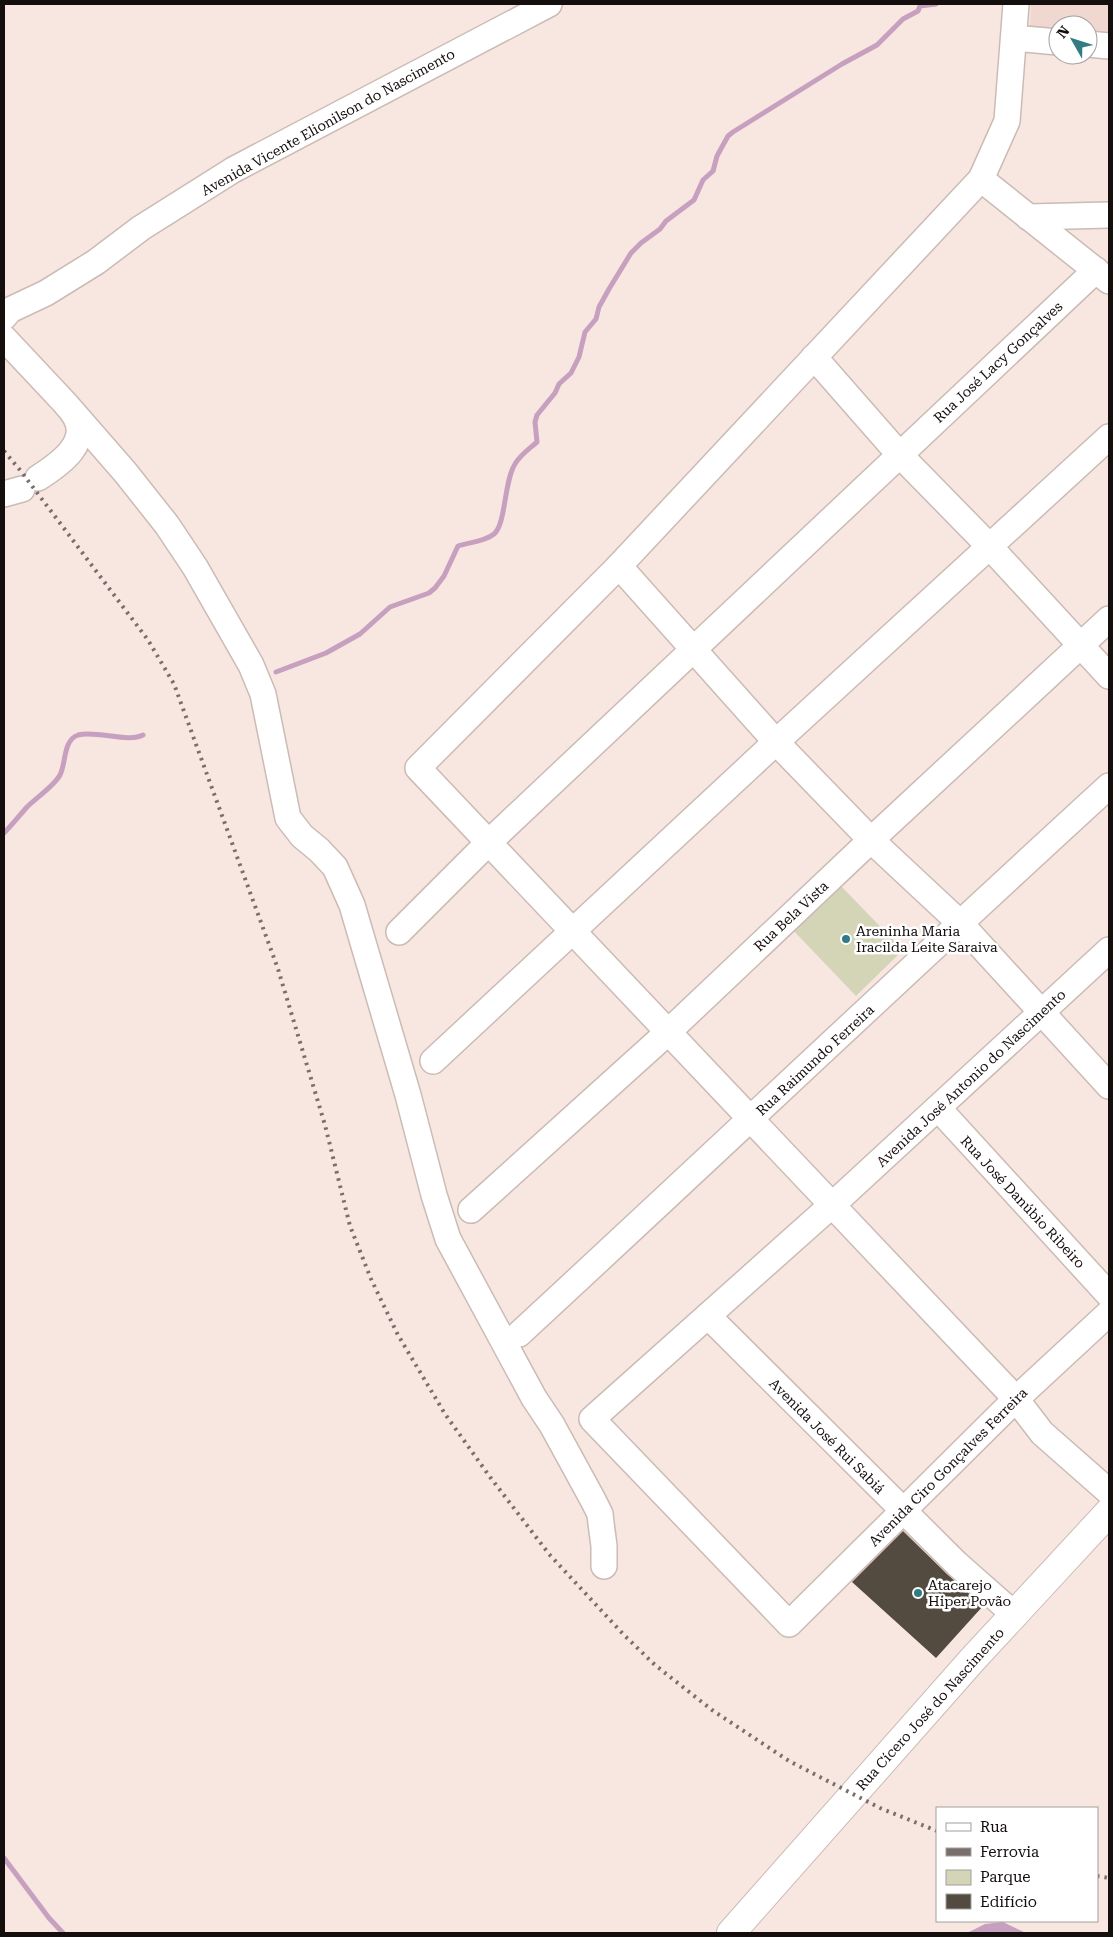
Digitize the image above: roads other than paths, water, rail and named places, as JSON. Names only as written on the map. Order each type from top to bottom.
[{"type":"main road","name":"Rua Cícero José do Nascimento","points":[[731,1933],[1015,1614],[1109,1512]]},
{"type":"street","name":"Avenida Vicente Elionilson do Nascimento","points":[[7,314],[74,277],[141,228],[233,170],[549,4]]},
{"type":"street","points":[[1016,4],[1007,121],[981,179],[619,566],[418,768],[572,933],[1016,1399],[1042,1433],[1109,1492]]},
{"type":"street","points":[[1014,38],[1048,41]]},
{"type":"street","points":[[981,179],[1103,276]]},
{"type":"street","points":[[1028,217],[1109,215]]},
{"type":"street","name":"Rua José Lacy Gonçalves","points":[[399,932],[488,843],[899,454],[1103,276]]},
{"type":"street","points":[[4,338],[66,404],[167,525],[195,567],[251,665],[263,694],[288,818],[302,836],[320,850],[335,867],[352,905],[406,1086],[434,1195],[448,1239],[534,1398],[552,1425],[600,1514],[604,1546],[604,1566]]},
{"type":"street","points":[[814,357],[899,454],[990,547],[1109,676]]},
{"type":"street","points":[[21,487],[69,454],[76,446],[80,434],[79,428],[76,416],[66,404]]},
{"type":"street","points":[[433,1061],[776,742],[1109,437]]},
{"type":"street","points":[[619,566],[776,742],[871,840],[960,923],[1109,1086]]},
{"type":"street","name":"Rua Bela Vista","points":[[471,1210],[668,1033],[871,840],[1109,619]]},
{"type":"street","name":"Rua Raimundo Ferreira","points":[[519,1334],[1109,786]]},
{"type":"street","name":"Avenida José Antonio do Nascimento","points":[[789,1624],[592,1419],[832,1206],[1109,950]]},
{"type":"street","name":"Rua José Danúbio Ribeiro","points":[[938,1108],[1109,1295]]},
{"type":"street","name":"Avenida Ciro Gonçalves Ferreira","points":[[789,1624],[1016,1399],[1109,1313]]},
{"type":"street","name":"Avenida José Rui Sabiá","points":[[708,1316],[903,1512],[957,1564],[1015,1614]]},
{"type":"waterway","points":[[276,672],[326,653],[360,634],[390,607],[429,593],[444,576],[458,546],[481,540],[494,534],[501,521],[511,471],[519,458],[537,442],[535,422],[537,415],[555,393],[559,384],[571,373],[579,357],[585,332],[596,319],[599,307],[609,289],[631,253],[660,229],[666,221],[694,200],[703,180],[713,171],[717,156],[728,136],[842,64],[877,45],[903,19],[918,11],[920,6],[936,4]]},
{"type":"waterway","points":[[4,833],[27,807],[49,788],[60,775],[67,747],[73,738],[85,734],[129,738],[143,735]]},
{"type":"waterway","points":[[4,1858],[49,1918],[63,1933]]},
{"type":"railway","points":[[4,451],[148,640],[174,684],[278,969],[325,1125],[350,1226],[371,1279],[398,1335],[445,1414],[549,1554],[624,1635],[655,1665],[712,1710],[789,1761],[880,1808],[936,1831]]},
{"type":"railway","points":[[1098,1876],[1109,1878]]},
{"type":"place","name":"Areninha Maria Iracilda Leite Saraiva","points":[[846,939]]},
{"type":"place","name":"Atacarejo Hiper Povão","points":[[918,1593]]}]
